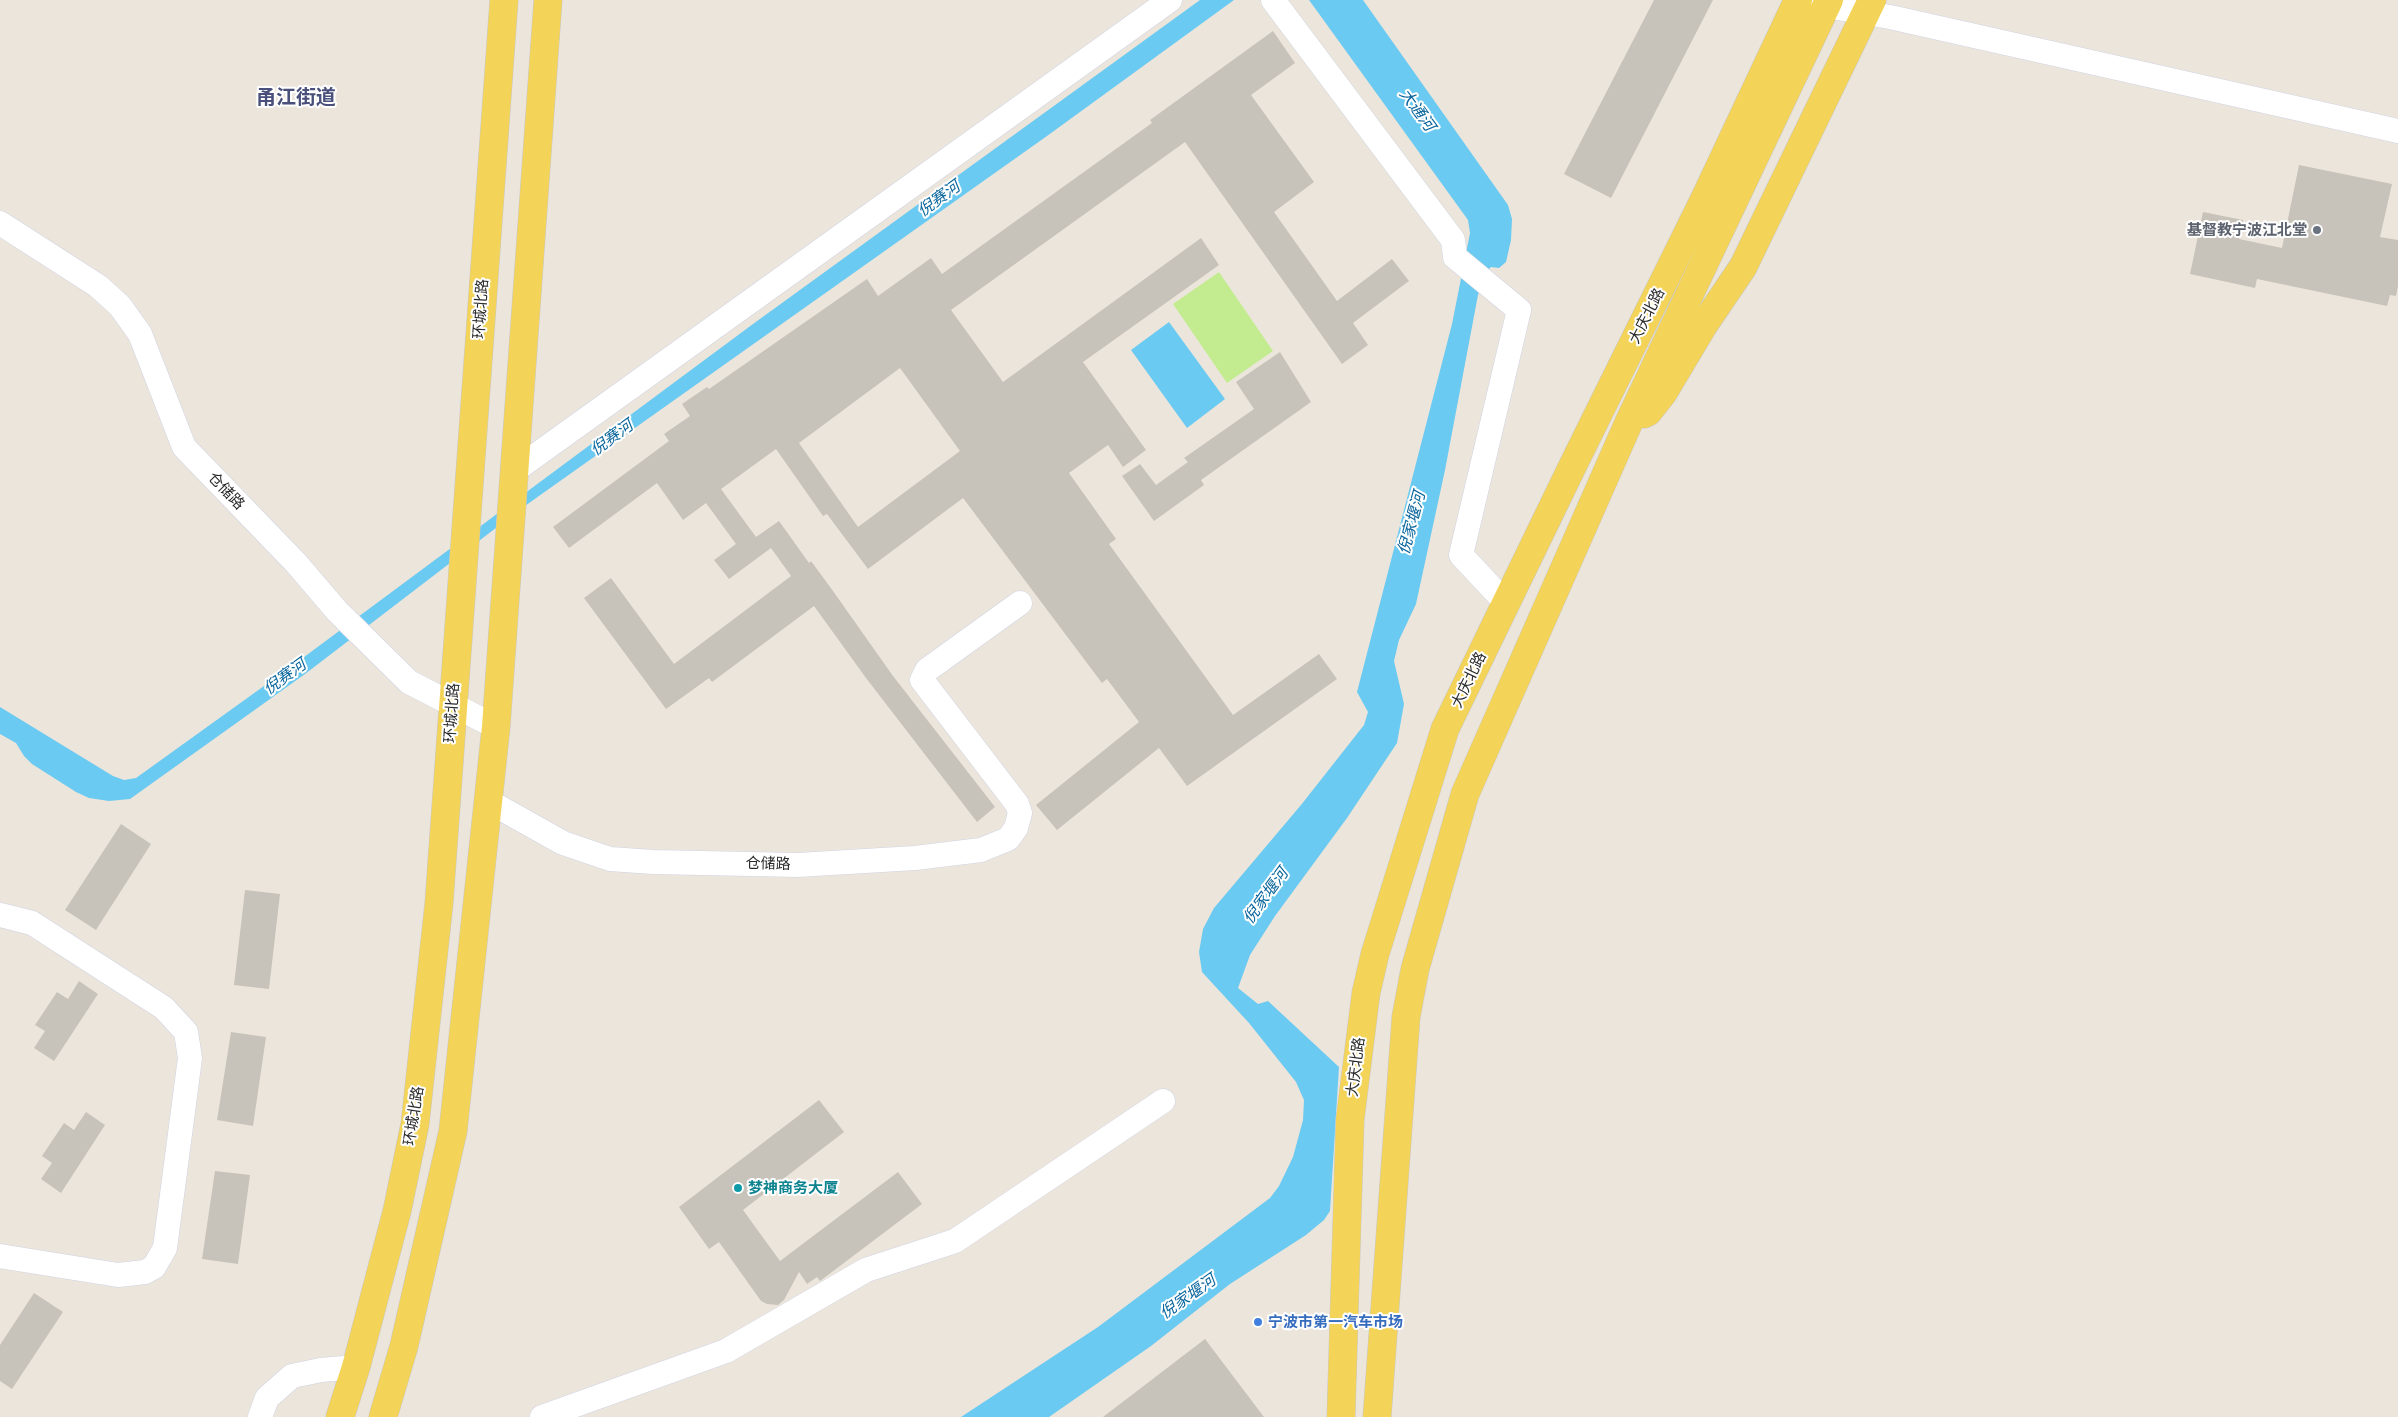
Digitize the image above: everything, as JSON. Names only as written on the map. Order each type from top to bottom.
[{"type":"main road","points":[[383,1417],[404,1346],[453,1131],[496,727],[548,0]]},
{"type":"main road","name":"环城北路","points":[[340,1417],[356,1367],[397,1211],[415,1124],[440,903],[501,1]]},
{"type":"main road","name":"大庆北路","points":[[1341,1417],[1350,1120],[1366,994],[1375,954],[1445,729],[1705,198],[1797,1]]},
{"type":"main road","name":"大庆北路","points":[[1377,1417],[1406,1017],[1415,969],[1465,794],[1629,422],[1827,3]]},
{"type":"main road","points":[[1629,422],[1648,412],[1663,394],[1703,326],[1743,267],[1881,8]]},
{"type":"street","points":[[514,470],[1170,0]]},
{"type":"street","points":[[1273,0],[1453,240],[1455,257],[1519,310],[1461,555],[1506,603]]},
{"type":"street","points":[[1797,1],[1881,8],[2398,131]]},
{"type":"street","name":"仓储路","points":[[0,223],[98,286],[120,306],[140,334],[184,447],[296,563],[337,611],[408,682],[496,727]]},
{"type":"street","name":"仓储路","points":[[488,801],[563,843],[610,859],[654,862],[798,865],[915,858],[981,850],[1008,839],[1016,828],[1020,813],[1017,804],[922,680],[927,670],[1020,603]]},
{"type":"street","points":[[0,915],[32,924],[164,1008],[186,1032],[190,1058],[165,1248],[154,1267],[144,1272],[118,1275],[0,1256]]},
{"type":"street","points":[[542,1417],[726,1351],[866,1270],[955,1241],[1163,1101]]},
{"type":"street","points":[[260,1417],[268,1398],[292,1376],[321,1370],[356,1367]]},
{"type":"green space","points":[[1219,272],[1273,351],[1227,383],[1173,304]]},
{"type":"water","name":"倪赛河","points":[[1200,0],[1234,0],[1047,136],[522,508],[305,674],[130,799],[109,801],[89,798],[76,792],[32,764],[24,756],[16,743],[0,734],[0,707],[113,776],[124,780],[136,778],[296,663],[753,324]]},
{"type":"water","points":[[1309,0],[1363,0],[1508,205],[1512,219],[1511,240],[1506,262],[1499,268],[1491,267],[1486,272],[1478,295],[1445,470],[1416,604],[1399,640],[1394,661],[1404,704],[1397,743],[1347,818],[1275,916],[1250,955],[1238,988],[1258,1004],[1268,1001],[1339,1067],[1330,1211],[1324,1220],[1306,1235],[1230,1284],[1151,1346],[1049,1417],[961,1417],[1098,1327],[1270,1198],[1279,1186],[1293,1157],[1303,1120],[1304,1100],[1296,1082],[1249,1023],[1202,972],[1199,952],[1203,929],[1214,908],[1301,805],[1364,725],[1368,712],[1357,692],[1452,324],[1470,233],[1468,220]]},
{"type":"water","points":[[1169,322],[1225,399],[1187,428],[1131,350]]},
{"type":"building","points":[[1654,0],[1713,0],[1611,198],[1564,174]]},
{"type":"building","points":[[1273,31],[1295,63],[1251,95],[1314,182],[1274,212],[1337,301],[1392,259],[1409,281],[1353,323],[1368,345],[1342,364],[1185,142],[951,310],[1003,382],[1201,238],[1219,265],[1083,362],[1146,450],[1123,467],[1108,445],[1069,473],[1116,539],[1109,544],[1233,715],[1319,654],[1337,679],[1187,786],[1159,748],[1057,830],[1036,805],[1139,722],[1107,679],[1102,683],[963,498],[868,569],[827,514],[823,516],[776,449],[721,489],[756,537],[779,521],[809,563],[811,561],[893,676],[995,807],[977,822],[866,678],[814,606],[712,682],[709,678],[666,709],[584,598],[611,578],[674,664],[791,576],[771,548],[729,579],[714,560],[736,544],[706,503],[683,520],[657,483],[569,548],[553,527],[669,441],[664,434],[690,416],[682,404],[707,387],[709,389],[867,279],[878,296],[931,258],[942,274],[1152,123],[1150,120]],"holes":[[[900,368],[960,451],[858,527],[799,443]]]},
{"type":"building","name":"基督教宁波江北堂","points":[[2299,165],[2392,184],[2380,237],[2398,240],[2398,286],[2396,296],[2390,295],[2387,306],[2257,279],[2255,288],[2190,274],[2203,212],[2243,220],[2239,239],[2282,248]]},
{"type":"building","points":[[1280,352],[1311,402],[1201,480],[1204,485],[1154,521],[1122,476],[1140,464],[1156,485],[1188,462],[1184,458],[1254,409],[1236,382]]},
{"type":"building","points":[[121,824],[151,844],[96,930],[65,910]]},
{"type":"building","points":[[245,890],[280,894],[269,989],[234,985]]},
{"type":"building","points":[[79,981],[98,994],[54,1061],[34,1048],[45,1031],[35,1025],[57,992],[68,999]]},
{"type":"building","points":[[231,1032],[266,1037],[253,1126],[217,1120]]},
{"type":"building","name":"梦神商务大厦","points":[[819,1100],[844,1132],[743,1210],[780,1261],[898,1172],[922,1204],[820,1281],[817,1277],[807,1284],[799,1272],[784,1300],[778,1305],[767,1304],[761,1301],[719,1242],[709,1249],[679,1207]]},
{"type":"building","points":[[86,1112],[105,1125],[61,1193],[41,1179],[52,1163],[42,1156],[64,1123],[74,1130]]},
{"type":"building","points":[[215,1171],[250,1175],[238,1264],[202,1259]]},
{"type":"building","points":[[34,1293],[63,1312],[12,1389],[0,1381],[0,1345]]},
{"type":"building","points":[[1205,1339],[1264,1417],[1103,1417]]},
{"type":"place","name":"基督教宁波江北堂","points":[[2317,230]]},
{"type":"place","name":"梦神商务大厦","points":[[738,1188]]},
{"type":"place","name":"宁波市第一汽车市场","points":[[1258,1322]]},
{"type":"district","name":"甬江街道","points":[[296,98]]},
{"type":"water label","name":"大通河","points":[[1417,110]]},
{"type":"water label","name":"倪家堰河","points":[[1412,523]]},
{"type":"water label","name":"倪家堰河","points":[[1266,896]]},
{"type":"water label","name":"倪家堰河","points":[[1188,1297]]}]
